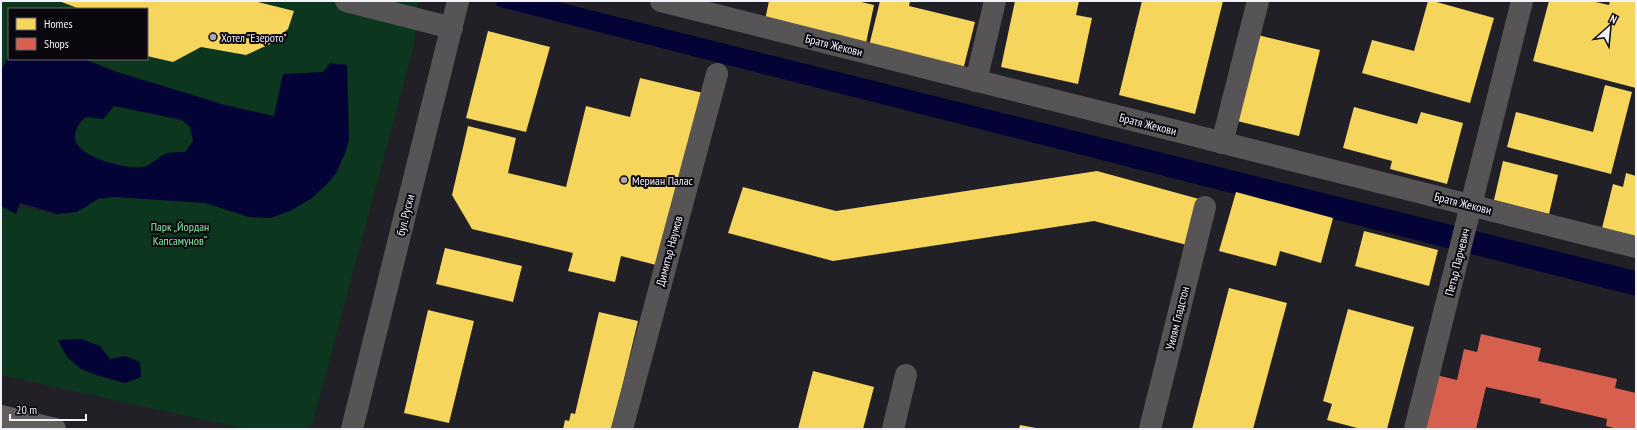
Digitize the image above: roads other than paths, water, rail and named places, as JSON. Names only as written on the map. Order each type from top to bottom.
[{"type":"main road","points":[[1,416],[55,429]]},
{"type":"street","points":[[346,1],[455,14]]},
{"type":"street","name":"Братя Жекови","points":[[661,1],[731,10],[976,81],[1222,143],[1469,215],[1636,247]]},
{"type":"street","points":[[976,81],[996,1]]},
{"type":"street","points":[[1222,143],[1258,1]]},
{"type":"street","name":"Петър Парчевич","points":[[1415,429],[1522,1]]},
{"type":"street","name":"бул. Руски","points":[[352,429],[455,14]]},
{"type":"street","name":"Димитър Наумов","points":[[622,429],[716,74]]},
{"type":"street","name":"Уилям Гладстон","points":[[1150,429],[1205,207]]},
{"type":"street","points":[[893,429],[906,375]]},
{"type":"place","name":"Хотел \"Езерото\"","points":[[213,37]]},
{"type":"place","name":"Мериан Палас","points":[[624,180]]},
{"type":"park label","name":"Парк „Йордан Капсамунов“","points":[[180,233]]}]
